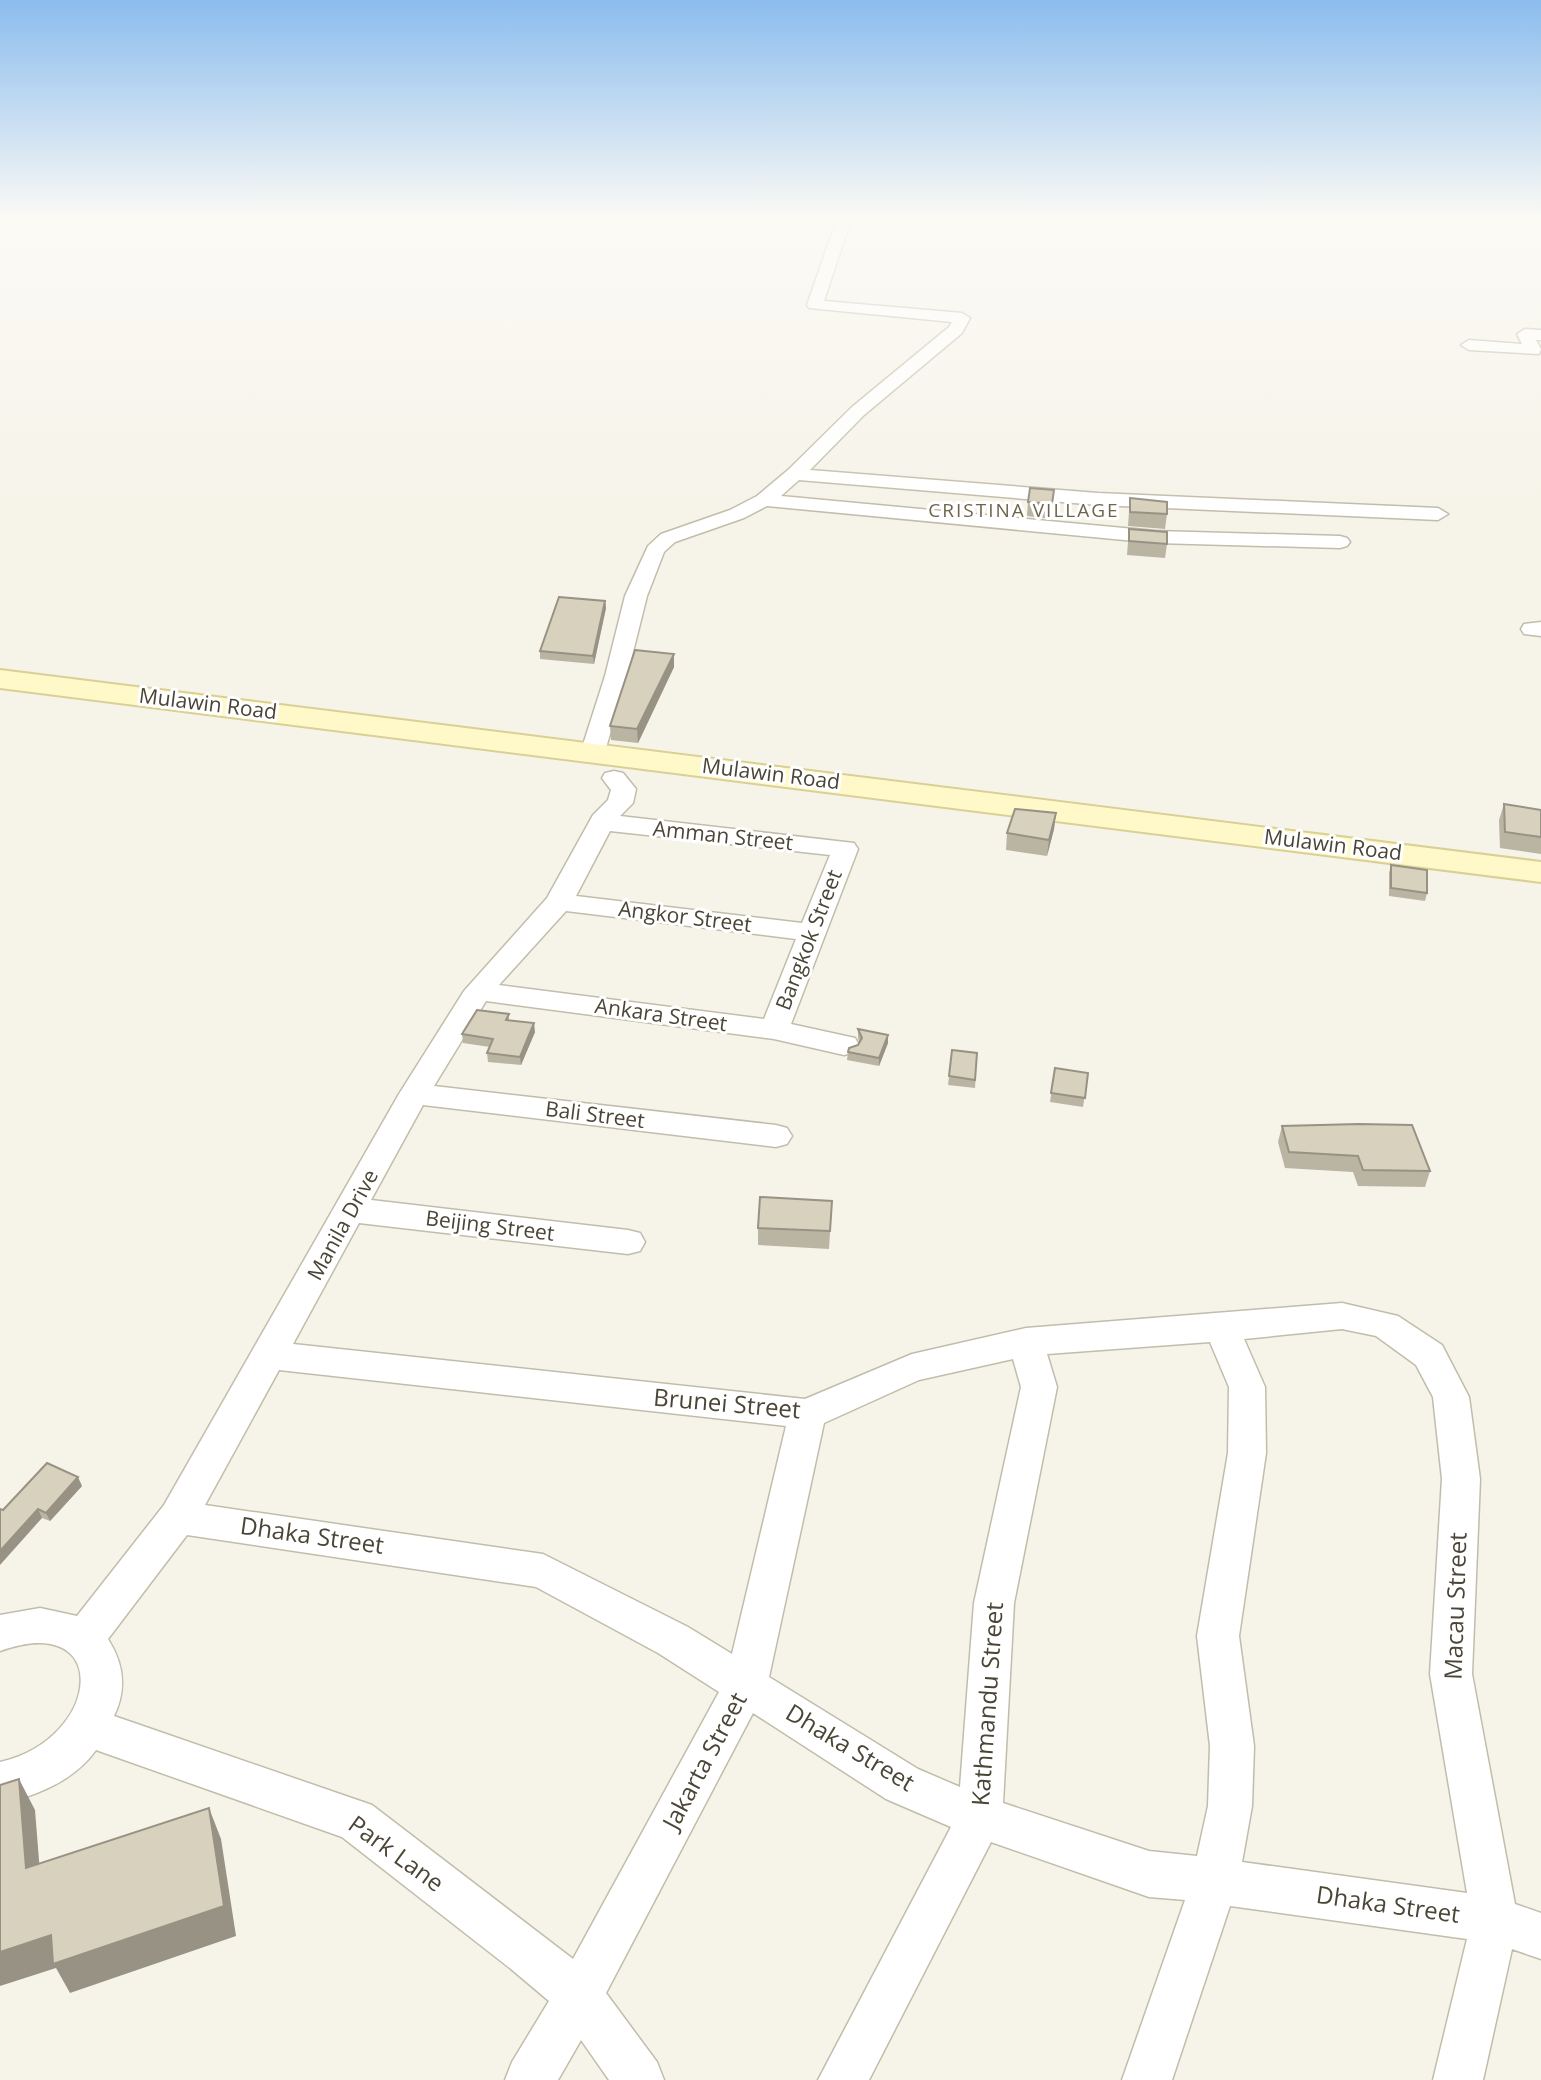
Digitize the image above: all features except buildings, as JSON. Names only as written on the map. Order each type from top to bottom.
[{"type":"main road","name":"Mulawin Road","points":[[0,679],[610,761],[1541,872]]},
{"type":"street","points":[[610,761],[616,676],[636,596],[655,550],[668,538],[737,514],[764,500],[795,474],[858,411],[956,330],[962,318],[907,313]]},
{"type":"street","points":[[1469,345],[1537,343],[1541,366]]},
{"type":"street","points":[[795,474],[1098,499],[1438,514]]},
{"type":"street","points":[[1098,499],[1099,532]]},
{"type":"street","points":[[764,500],[1156,537],[1340,542]]},
{"type":"street","name":"Manila Drive","points":[[84,1639],[177,1517],[352,1210],[414,1094],[478,991],[559,902],[604,818],[620,803],[624,789],[610,761]]},
{"type":"street","name":"Amman Street","points":[[604,818],[845,849]]},
{"type":"street","name":"Bangkok Street","points":[[774,1030],[845,849]]},
{"type":"street","name":"Angkor Street","points":[[559,902],[811,932]]},
{"type":"street","name":"Ankara Street","points":[[478,991],[774,1030],[844,1045]]},
{"type":"street","name":"Bali Street","points":[[414,1094],[776,1136]]},
{"type":"street","name":"Beijing Street","points":[[352,1210],[628,1242]]},
{"type":"street","name":"Brunei Street","points":[[269,1355],[807,1414],[912,1367],[1026,1342],[1222,1328],[1342,1316]]},
{"type":"street","name":"Macau Street","points":[[1342,1316],[1385,1325],[1429,1355],[1451,1397],[1461,1479],[1451,1674],[1495,1920],[1458,2080]]},
{"type":"street","points":[[1147,2080],[1215,1881],[1230,1805],[1231,1746],[1218,1636],[1247,1453],[1247,1387],[1222,1328]]},
{"type":"street","name":"Kathmandu Street","points":[[843,2080],[980,1817],[994,1603],[1039,1387],[1026,1342]]},
{"type":"street","name":"Jakarta Street","points":[[530,2080],[579,1996],[746,1684],[807,1414]]},
{"type":"street","name":"Dhaka Street","points":[[177,1517],[543,1571],[673,1640],[902,1784],[980,1817],[1149,1874],[1495,1920],[1541,1936]]},
{"type":"street","points":[[0,1633],[38,1625],[63,1628],[84,1639],[97,1656],[104,1677],[100,1702],[88,1727],[69,1750],[44,1768],[15,1781],[0,1783]]},
{"type":"street","name":"Park Lane","points":[[88,1727],[356,1820],[528,1952],[579,1996],[639,2080]]},
{"type":"district","name":"CRISTINA VILLAGE","points":[[1024,510]]}]
